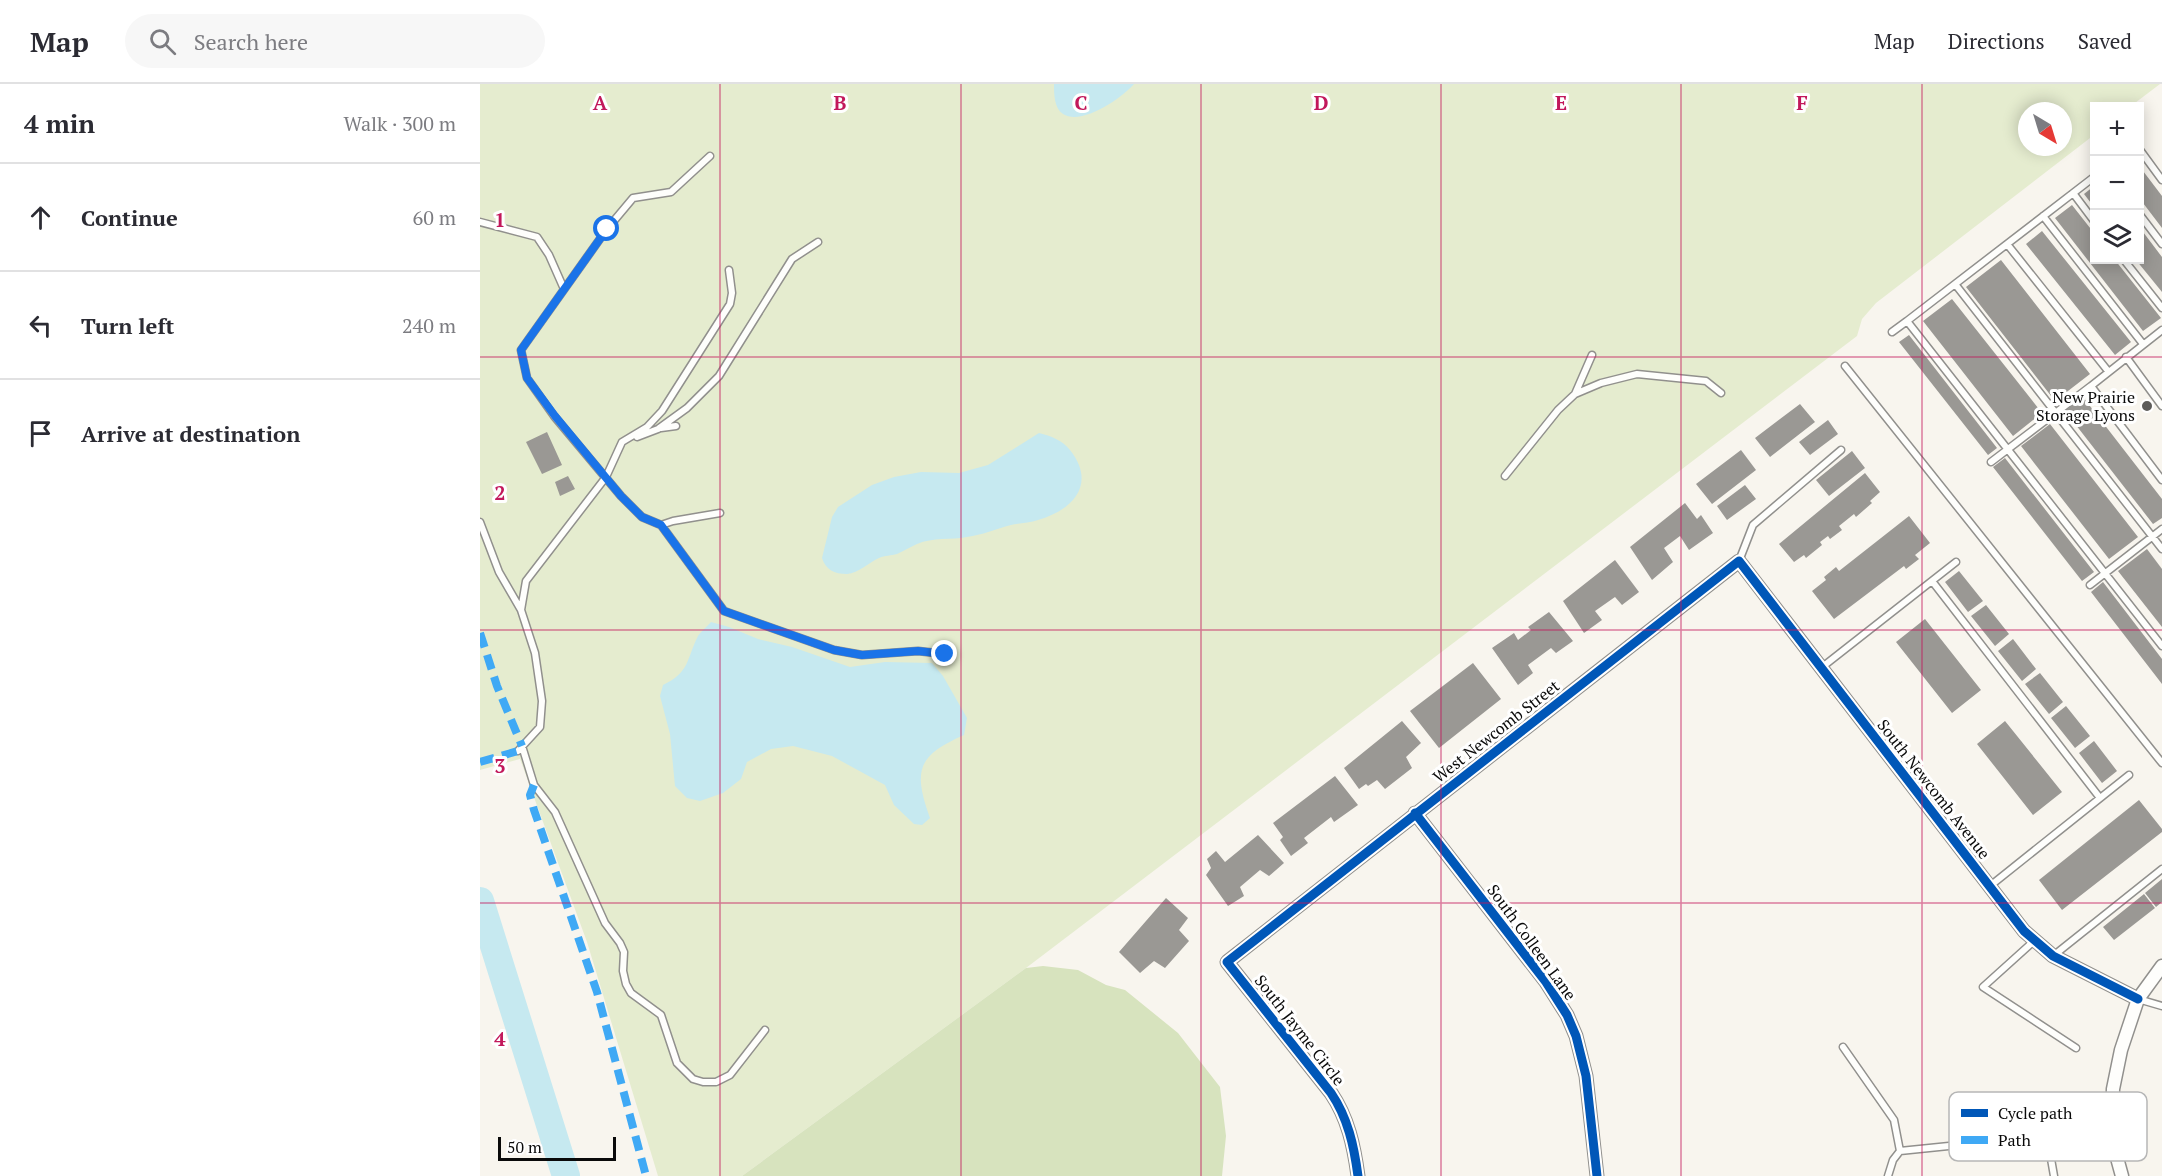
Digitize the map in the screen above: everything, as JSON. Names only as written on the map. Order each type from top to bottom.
[{"type":"street","name":"South Newcomb Avenue","points":[[1739,561],[2024,931],[2053,956],[2138,999]]},
{"type":"street","name":"West Newcomb Street","points":[[1272,926],[1739,561]]},
{"type":"street","name":"South Colleen Lane","points":[[1416,813],[1546,982],[1567,1015],[1576,1036],[1586,1076],[1597,1176]]},
{"type":"street","name":"South Jayme Circle","points":[[1272,926],[1227,962],[1331,1093],[1341,1109],[1348,1127],[1358,1176]]},
{"type":"street","points":[[2113,1092],[2121,1050],[2138,999],[2162,966]]},
{"type":"street","points":[[2118,1161],[2122,1176]]},
{"type":"lane","points":[[710,156],[671,192],[633,198],[607,229],[521,350],[527,378],[555,416],[642,517],[661,525],[724,611],[834,650],[862,655],[918,651],[945,654]]},
{"type":"lane","points":[[2144,156],[2162,180]]},
{"type":"lane","points":[[1892,332],[2090,180]]},
{"type":"lane","points":[[2073,193],[2090,216]]},
{"type":"lane","points":[[2043,216],[2143,344]]},
{"type":"lane","points":[[2144,221],[2162,244]]},
{"type":"lane","points":[[480,222],[537,237],[549,255],[564,289]]},
{"type":"lane","points":[[658,429],[687,408],[719,376],[792,259],[818,242]]},
{"type":"lane","points":[[2007,244],[2108,371]]},
{"type":"lane","points":[[2127,264],[2162,308]]},
{"type":"lane","points":[[521,610],[526,581],[606,477],[622,442],[654,422],[724,314],[732,293],[729,270]]},
{"type":"lane","points":[[1955,284],[2162,549]]},
{"type":"lane","points":[[1907,321],[2162,646]]},
{"type":"lane","points":[[1991,462],[2162,330]]},
{"type":"lane","points":[[1575,394],[1592,355]]},
{"type":"lane","points":[[2126,357],[2162,406]]},
{"type":"lane","points":[[1845,366],[2162,763]]},
{"type":"lane","points":[[1505,476],[1558,410],[1575,394],[1601,383],[1637,374],[1706,381],[1721,393]]},
{"type":"lane","points":[[2091,386],[2162,480]]},
{"type":"lane","points":[[622,442],[658,429],[676,426]]},
{"type":"lane","points":[[1739,561],[1753,525],[1841,450]]},
{"type":"lane","points":[[661,525],[720,513]]},
{"type":"lane","points":[[480,522],[499,572],[521,610],[535,653],[542,701],[540,728],[520,748],[534,785],[555,812],[605,922],[620,943],[624,952],[623,971],[626,984],[632,993],[661,1015],[677,1063],[693,1079],[716,1082],[730,1075],[765,1030]]},
{"type":"lane","points":[[2091,585],[2162,529]]},
{"type":"lane","points":[[1821,668],[1956,562]]},
{"type":"lane","points":[[1932,581],[2100,798]]},
{"type":"lane","points":[[1990,886],[2129,775]]},
{"type":"lane","points":[[2053,956],[2162,868]]},
{"type":"lane","points":[[2034,941],[1983,987],[2076,1048]]},
{"type":"lane","points":[[2138,999],[2162,1006]]},
{"type":"lane","points":[[1844,1047],[1894,1120],[1900,1151]]},
{"type":"lane","points":[[1888,1176],[1893,1160],[1900,1151],[1949,1146]]},
{"type":"lane","points":[[2051,1161],[2054,1176]]},
{"type":"green space","points":[[480,84],[2160,84],[2136,102],[2090,102],[2090,138],[2072,152],[2072,102],[2018,102],[2018,156],[2067,156],[1876,303],[1862,319],[1857,336],[1026,968],[742,1176],[658,1176],[587,942],[520,759],[480,770]]},
{"type":"green space","points":[[1043,966],[1078,970],[1106,985],[1125,990],[1178,1033],[1220,1087],[1226,1136],[1222,1176],[742,1176],[1026,968]]},
{"type":"water","points":[[1054,84],[1134,84],[1101,109],[1071,117],[1063,114],[1058,108]]},
{"type":"water","points":[[1039,433],[1063,444],[1078,462],[1081,484],[1077,494],[1062,510],[1035,521],[1011,525],[978,535],[923,542],[897,554],[879,558],[847,574],[834,572],[826,566],[822,558],[832,517],[838,507],[872,485],[894,477],[921,472],[959,473],[988,465]]},
{"type":"water","points":[[711,622],[850,667],[885,662],[932,663],[943,676],[967,718],[964,735],[936,750],[923,766],[922,788],[930,818],[922,825],[914,824],[894,805],[885,785],[832,756],[793,746],[771,749],[747,762],[741,779],[723,793],[700,801],[687,798],[675,786],[670,734],[660,696],[663,685],[683,670],[698,636]]},
{"type":"building","points":[[2144,172],[2162,196],[2162,228],[2144,204]]},
{"type":"building","points":[[2090,189],[2090,202],[2084,194]]},
{"type":"building","points":[[2072,205],[2090,228],[2090,263],[2055,218]]},
{"type":"building","points":[[2042,231],[2131,342],[2115,355],[2026,244]]},
{"type":"building","points":[[2144,233],[2162,257],[2162,292],[2139,264],[2144,264]]},
{"type":"building","points":[[2001,260],[2090,374],[2055,401],[1966,287]]},
{"type":"building","points":[[2091,264],[2118,264],[2161,318],[2143,331]]},
{"type":"building","points":[[1952,299],[2042,413],[2013,436],[1923,321]]},
{"type":"building","points":[[1909,335],[1997,448],[1988,455],[1899,342]]},
{"type":"building","points":[[2083,397],[2162,499],[2162,518],[2153,524],[2065,411]]},
{"type":"building","points":[[1800,404],[1815,422],[1770,457],[1755,438]]},
{"type":"building","points":[[1828,420],[1838,434],[1810,455],[1799,442]]},
{"type":"building","points":[[2050,424],[2138,537],[2109,559],[2021,446]]},
{"type":"building","points":[[547,432],[562,465],[542,474],[526,442]]},
{"type":"building","points":[[1741,450],[1756,470],[1712,504],[1696,484]]},
{"type":"building","points":[[1852,451],[1865,468],[1829,496],[1816,480]]},
{"type":"building","points":[[2005,458],[2094,572],[2082,581],[1993,467]]},
{"type":"building","points":[[1865,473],[1880,492],[1870,501],[1872,503],[1856,517],[1854,514],[1839,526],[1842,530],[1830,539],[1828,536],[1820,542],[1822,545],[1806,558],[1804,555],[1794,562],[1779,544]]},
{"type":"building","points":[[568,476],[575,489],[560,496],[555,482]]},
{"type":"building","points":[[1745,485],[1756,499],[1727,520],[1717,506]]},
{"type":"building","points":[[1685,503],[1697,519],[1701,515],[1713,533],[1689,550],[1680,536],[1664,548],[1673,562],[1652,580],[1630,547]]},
{"type":"building","points":[[1909,516],[1930,543],[1915,555],[1919,559],[1906,569],[1904,566],[1834,619],[1812,591],[1826,580],[1824,577],[1836,567],[1839,571]]},
{"type":"building","points":[[2147,549],[2162,569],[2162,627],[2118,571]]},
{"type":"building","points":[[1615,560],[1639,592],[1622,605],[1615,597],[1595,611],[1602,620],[1584,633],[1563,601]]},
{"type":"building","points":[[1959,571],[1983,601],[1968,612],[1945,582]]},
{"type":"building","points":[[2103,582],[2162,659],[2162,684],[2091,592]]},
{"type":"building","points":[[1986,605],[2009,634],[1995,646],[1971,616]]},
{"type":"building","points":[[1549,612],[1573,641],[1556,653],[1551,648],[1528,665],[1533,673],[1518,685],[1492,648],[1514,633],[1518,640],[1531,630],[1528,627]]},
{"type":"building","points":[[1925,619],[1981,690],[1952,713],[1896,642]]},
{"type":"building","points":[[2013,639],[2036,669],[2022,681],[1998,651]]},
{"type":"building","points":[[1473,663],[1501,699],[1439,748],[1410,711]]},
{"type":"building","points":[[2040,673],[2063,702],[2049,714],[2025,684]]},
{"type":"building","points":[[2066,706],[2090,736],[2075,748],[2051,718]]},
{"type":"building","points":[[1402,721],[1421,743],[1406,757],[1412,768],[1385,789],[1377,780],[1359,789],[1344,768]]},
{"type":"building","points":[[2005,721],[2062,792],[2033,815],[1977,744]]},
{"type":"building","points":[[2094,741],[2117,771],[2102,783],[2079,753]]},
{"type":"building","points":[[1335,776],[1358,805],[1334,822],[1331,817],[1304,838],[1308,843],[1291,856],[1280,840],[1283,837],[1273,823]]},
{"type":"building","points":[[2139,800],[2162,832],[2062,910],[2039,880]]},
{"type":"building","points":[[1258,835],[1284,863],[1269,876],[1260,870],[1240,887],[1244,896],[1228,906],[1206,875],[1211,868],[1207,859],[1216,851],[1225,862]]},
{"type":"building","points":[[2162,879],[2162,902],[2156,907],[2145,893]]},
{"type":"building","points":[[2144,894],[2155,908],[2114,940],[2103,927]]},
{"type":"building","points":[[1166,898],[1188,918],[1179,930],[1189,941],[1165,968],[1154,961],[1140,973],[1119,952]]},
{"type":"waterway","points":[[480,901],[566,1176]]},
{"type":"marked path","points":[[480,633],[497,686],[522,746]]},
{"type":"marked path","points":[[480,762],[518,751]]},
{"type":"marked path","points":[[534,785],[530,795],[534,810],[597,992],[646,1176]]},
{"type":"cycle path","points":[[1358,1176],[1349,1133],[1342,1112],[1331,1093],[1227,962],[1739,561],[2024,931],[2053,956],[2138,999]]},
{"type":"cycle path","points":[[1415,813],[1546,982],[1567,1015],[1576,1036],[1586,1076],[1597,1176]]},
{"type":"place","name":"New Prairie Storage Lyons","points":[[2147,406]]},
{"type":"route","points":[[607,229],[521,350],[527,378],[555,416],[621,496],[642,517],[661,525],[724,611],[834,650],[862,655],[918,651],[945,654]]}]
